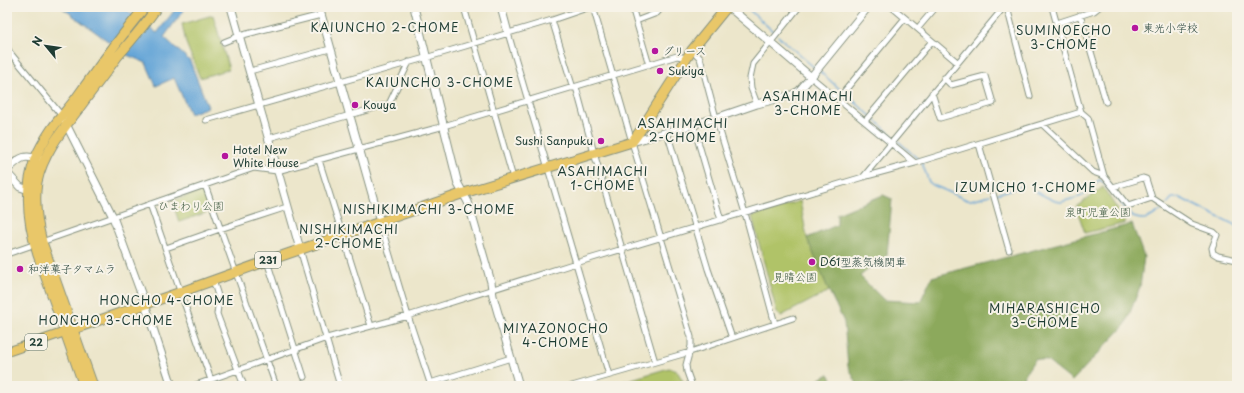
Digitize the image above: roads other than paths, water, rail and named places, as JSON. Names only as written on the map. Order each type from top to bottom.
[{"type":"highway","points":[[38,244],[36,194],[40,159],[44,142],[117,58],[157,7]]},
{"type":"highway","points":[[632,142],[690,54],[728,7]]},
{"type":"highway","points":[[64,120],[76,99],[109,51],[142,10]]},
{"type":"highway","name":"231","points":[[69,330],[181,292],[267,260],[464,193],[632,142]]},
{"type":"highway","points":[[40,159],[32,169],[29,190],[29,216],[69,330],[93,386]]},
{"type":"highway","points":[[69,330],[84,386]]},
{"type":"main road","name":"22","points":[[7,352],[69,330]]},
{"type":"street","points":[[231,7],[340,386]]},
{"type":"street","points":[[318,7],[380,222],[430,385],[510,358]]},
{"type":"street","points":[[414,7],[458,184],[468,202],[519,386]]},
{"type":"street","points":[[464,7],[513,178]]},
{"type":"street","points":[[501,7],[609,375]]},
{"type":"street","points":[[206,120],[410,62],[552,20],[590,7]]},
{"type":"street","points":[[593,7],[660,238],[691,337],[690,352],[686,365],[692,386]]},
{"type":"street","points":[[632,7],[649,65]]},
{"type":"street","points":[[636,21],[656,13],[662,7]]},
{"type":"street","points":[[728,7],[915,163]]},
{"type":"street","points":[[757,104],[751,88],[750,78],[753,64],[799,7]]},
{"type":"street","points":[[632,142],[716,118],[757,104],[792,95],[799,91],[868,7]]},
{"type":"street","points":[[892,7],[957,62]]},
{"type":"street","points":[[918,28],[936,7]]},
{"type":"street","points":[[863,176],[1004,7]]},
{"type":"street","points":[[1007,7],[1030,96]]},
{"type":"street","points":[[1052,7],[1081,112],[1088,118],[1104,176],[1128,206],[1152,198]]},
{"type":"street","points":[[1057,23],[1094,11],[1099,7]]},
{"type":"street","points":[[224,42],[239,36],[321,15]]},
{"type":"street","points":[[1080,15],[1106,102]]},
{"type":"street","points":[[838,99],[905,18]]},
{"type":"street","points":[[552,20],[575,87],[655,362]]},
{"type":"street","points":[[865,121],[932,41]]},
{"type":"street","points":[[250,71],[330,49]]},
{"type":"street","points":[[7,51],[64,120],[113,217],[145,304],[172,386]]},
{"type":"street","points":[[7,254],[254,168],[277,171],[359,150],[529,101],[677,56],[690,54],[700,58],[716,118],[745,213],[775,324]]},
{"type":"street","points":[[268,138],[389,104],[410,62]]},
{"type":"street","points":[[932,93],[940,118],[993,103],[985,76],[951,85],[944,78]]},
{"type":"street","points":[[193,386],[327,338],[408,316],[576,263],[722,220],[863,176],[915,163],[1043,125],[1081,112]]},
{"type":"street","points":[[692,124],[722,220]]},
{"type":"street","points":[[1043,125],[1093,172],[1104,176]]},
{"type":"street","points":[[667,132],[732,338]]},
{"type":"street","points":[[979,144],[1009,250]]},
{"type":"street","points":[[7,170],[24,156],[40,159]]},
{"type":"street","points":[[319,160],[371,326]]},
{"type":"street","points":[[7,173],[20,187],[29,190]]},
{"type":"street","points":[[1113,187],[1142,178],[1146,179],[1152,198],[1192,224],[1214,232],[1217,235],[1212,248],[1213,253],[1218,256],[1237,260]]},
{"type":"street","points":[[205,185],[276,386]]},
{"type":"street","points":[[150,204],[213,386]]},
{"type":"street","points":[[166,248],[220,228],[288,207]]},
{"type":"street","points":[[267,260],[304,378]]},
{"type":"street","points":[[213,280],[219,298],[217,314],[244,386]]},
{"type":"street","points":[[572,386],[690,352],[792,318]]},
{"type":"water","points":[[61,7],[123,7],[157,33],[177,7],[186,7],[164,37],[190,61],[208,107],[190,114],[174,78],[156,86],[146,63],[127,55]]},
{"type":"waterway","points":[[746,7],[775,33]]},
{"type":"waterway","points":[[778,36],[816,69]]},
{"type":"waterway","points":[[819,71],[842,91]]},
{"type":"waterway","points":[[845,93],[894,137]]},
{"type":"waterway","points":[[897,140],[919,160]]},
{"type":"waterway","points":[[922,163],[929,182],[933,185],[967,200],[990,195]]},
{"type":"waterway","points":[[1036,192],[1055,201],[1061,202],[1082,196],[1099,180],[1102,181],[1133,217],[1145,219],[1161,210]]},
{"type":"waterway","points":[[996,194],[1023,186]]},
{"type":"waterway","points":[[1167,204],[1172,198],[1180,198],[1237,226]]},
{"type":"place","name":"東光小学校","points":[[1135,28]]},
{"type":"place","name":"グリース","points":[[655,51]]},
{"type":"place","name":"Sukiya","points":[[660,71]]},
{"type":"place","name":"Kouya","points":[[355,105]]},
{"type":"place","name":"Sushi Sanpuku","points":[[601,141]]},
{"type":"place","name":"Hotel New White House","points":[[225,156]]},
{"type":"place","name":"D61型蒸気機関車","points":[[812,262]]},
{"type":"place","name":"和洋菓子タマムラ","points":[[20,269]]},
{"type":"district","name":"KAIUNCHO 2-CHOME","points":[[385,28]]},
{"type":"district","name":"SUMINOECHO 3-CHOME","points":[[1064,38]]},
{"type":"district","name":"KAIUNCHO 3-CHOME","points":[[440,83]]},
{"type":"district","name":"ASAHIMACHI 3-CHOME","points":[[808,104]]},
{"type":"district","name":"ASAHIMACHI 2-CHOME","points":[[683,131]]},
{"type":"district","name":"ASAHIMACHI 1-CHOME","points":[[603,179]]},
{"type":"district","name":"IZUMICHO 1-CHOME","points":[[1026,188]]},
{"type":"district","name":"NISHIKIMACHI 3-CHOME","points":[[429,210]]},
{"type":"district","name":"NISHIKIMACHI 2-CHOME","points":[[349,237]]},
{"type":"district","name":"HONCHO 4-CHOME","points":[[167,301]]},
{"type":"district","name":"MIHARASHICHO 3-CHOME","points":[[1045,316]]},
{"type":"district","name":"HONCHO 3-CHOME","points":[[106,321]]},
{"type":"district","name":"MIYAZONOCHO 4-CHOME","points":[[556,336]]},
{"type":"park label","name":"ひまわり公園","points":[[191,206]]},
{"type":"park label","name":"泉町児童公園","points":[[1098,212]]},
{"type":"park label","name":"見晴公園","points":[[795,277]]}]
